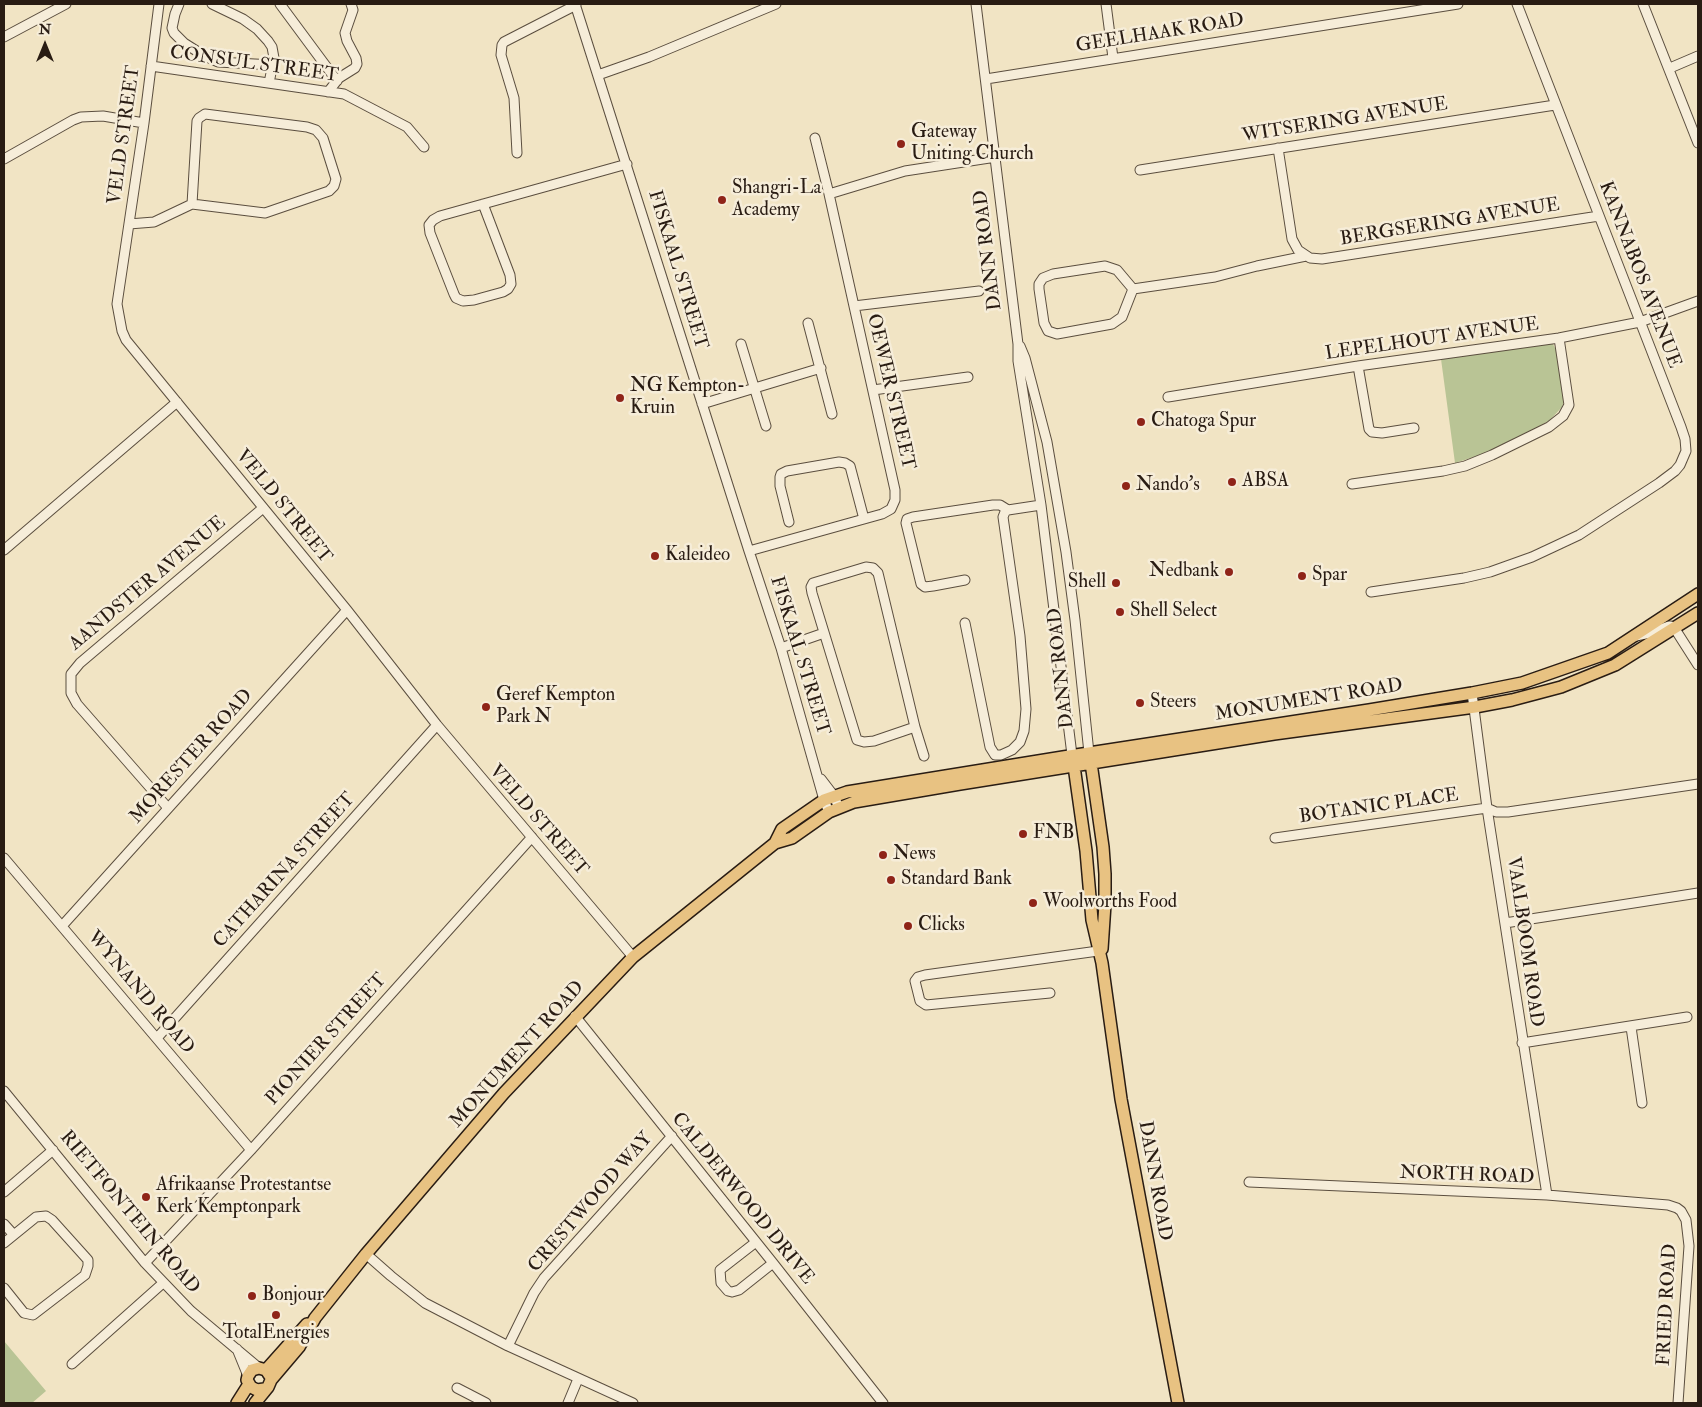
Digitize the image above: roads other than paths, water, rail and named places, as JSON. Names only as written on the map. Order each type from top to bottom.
[{"type":"main road","name":"MONUMENT ROAD","points":[[1090,758],[1522,683],[1599,656],[1633,637],[1698,594]]},
{"type":"main road","name":"MONUMENT ROAD","points":[[775,843],[782,828],[829,798],[847,792],[895,783],[1274,734],[1474,707],[1512,700],[1560,687],[1615,665],[1698,614]]},
{"type":"main road","points":[[1522,683],[1526,689],[1544,686],[1560,687]]},
{"type":"main road","name":"DANN ROAD","points":[[1090,758],[1105,874],[1102,963],[1110,1029],[1131,1157],[1178,1403]]},
{"type":"main road","name":"MONUMENT ROAD","points":[[254,1403],[265,1377],[291,1358],[306,1336],[315,1318],[366,1254],[504,1093],[575,1016],[633,957],[775,843],[792,838],[834,810],[863,800],[1073,760]]},
{"type":"main road","name":"DANN ROAD","points":[[1073,760],[1086,851],[1092,920],[1102,963]]},
{"type":"main road","name":"MONUMENT ROAD","points":[[237,1403],[252,1370],[265,1377]]},
{"type":"main road","points":[[248,1380],[257,1390],[265,1377]]},
{"type":"street","points":[[4,37],[66,4]]},
{"type":"street","name":"VELD STREET","points":[[159,4],[144,123],[117,304],[119,322],[126,340],[347,610],[437,725],[633,957]]},
{"type":"street","points":[[179,4],[172,28],[174,33],[184,43],[207,58],[218,62],[273,65]]},
{"type":"street","points":[[212,4],[243,19],[264,36],[272,47],[274,58],[269,83]]},
{"type":"street","points":[[280,4],[337,81]]},
{"type":"street","points":[[328,92],[337,81],[357,64],[356,58],[346,41],[345,34],[352,14],[351,4]]},
{"type":"street","points":[[518,153],[514,98],[501,55],[502,46],[504,42],[576,4]]},
{"type":"street","name":"FISKAAL STREET","points":[[576,4],[749,551],[782,648],[818,775],[834,810]]},
{"type":"street","points":[[598,75],[649,57],[776,4]]},
{"type":"street","name":"DANN ROAD","points":[[976,4],[1018,344],[1019,370],[1042,504],[1073,760]]},
{"type":"street","points":[[1106,4],[1113,58]]},
{"type":"street","name":"GEELHAAK ROAD","points":[[986,79],[1458,4]]},
{"type":"street","name":"KANNABOS AVENUE","points":[[1371,592],[1464,578],[1502,568],[1532,557],[1579,535],[1659,483],[1675,471],[1686,451],[1685,438],[1517,4]]},
{"type":"street","points":[[1643,4],[1670,68],[1698,143]]},
{"type":"street","points":[[1670,68],[1698,56]]},
{"type":"street","name":"CONSUL STREET","points":[[151,66],[347,95],[404,125],[424,147]]},
{"type":"street","name":"WITSERING AVENUE","points":[[1140,170],[1555,105]]},
{"type":"street","points":[[129,224],[154,222],[192,204],[262,214],[329,191],[334,186],[336,179],[321,135],[316,130],[308,127],[208,114],[201,116],[197,121],[196,127],[192,204]]},
{"type":"street","points":[[4,159],[81,117],[103,116],[144,123]]},
{"type":"street","name":"OEWER STREET","points":[[749,551],[882,514],[891,509],[895,500],[895,490],[873,390],[815,138]]},
{"type":"street","points":[[1278,148],[1292,239],[1298,250],[1306,256]]},
{"type":"street","points":[[829,194],[905,171],[996,157]]},
{"type":"street","points":[[483,204],[510,275],[511,284],[504,292],[463,301],[456,298],[454,294],[430,232],[429,225],[433,220],[440,216],[483,204],[627,164]]},
{"type":"street","name":"BERGSERING AVENUE","points":[[1133,289],[1215,277],[1306,256],[1322,259],[1599,216]]},
{"type":"street","points":[[1105,266],[1119,272],[1133,289],[1122,316],[1112,324],[1057,334],[1048,331],[1046,328],[1039,284],[1048,275],[1105,266]]},
{"type":"street","points":[[854,306],[979,291]]},
{"type":"street","name":"LEPELHOUT AVENUE","points":[[1168,397],[1358,366],[1559,338],[1640,322],[1698,301]]},
{"type":"street","points":[[808,323],[832,414]]},
{"type":"street","points":[[1352,484],[1465,466],[1492,456],[1548,427],[1562,416],[1569,405],[1559,338]]},
{"type":"street","points":[[742,344],[766,426]]},
{"type":"street","name":"DANN ROAD","points":[[1018,344],[1024,358],[1044,430],[1055,487],[1075,620],[1090,758]]},
{"type":"street","points":[[1358,366],[1369,429],[1372,432],[1382,433],[1414,428]]},
{"type":"street","points":[[702,404],[821,368]]},
{"type":"street","points":[[873,390],[968,377]]},
{"type":"street","points":[[4,550],[177,402]]},
{"type":"street","points":[[789,522],[780,486],[782,474],[787,471],[839,462],[850,466],[864,519]]},
{"type":"street","points":[[965,580],[925,587],[921,584],[907,519],[993,504],[1000,505],[1008,510]]},
{"type":"street","points":[[965,623],[990,747],[993,754],[1002,755],[1012,750],[1020,742],[1024,731],[1026,709],[1020,636],[1002,517],[1004,512],[1008,510],[1042,504]]},
{"type":"street","name":"AANDSTER AVENUE","points":[[168,808],[77,704],[71,693],[71,674],[80,663],[263,508]]},
{"type":"street","points":[[914,728],[874,742],[857,740],[812,593],[812,585],[817,581],[862,568],[873,568],[878,574],[914,728],[924,756]]},
{"type":"street","name":"MORESTER ROAD","points":[[62,926],[347,610]]},
{"type":"street","points":[[1633,637],[1668,626],[1675,629],[1698,665]]},
{"type":"street","points":[[782,648],[824,633]]},
{"type":"street","name":"VAALBOOM ROAD","points":[[1472,693],[1522,1043],[1547,1195]]},
{"type":"street","name":"CATHARINA STREET","points":[[157,1038],[437,725]]},
{"type":"street","name":"BOTANIC PLACE","points":[[1275,838],[1487,808],[1496,812],[1508,812],[1698,784]]},
{"type":"street","name":"PIONIER STREET","points":[[145,1263],[251,1150],[532,837]]},
{"type":"street","name":"WYNAND ROAD","points":[[4,858],[251,1150]]},
{"type":"street","points":[[1505,923],[1698,893]]},
{"type":"street","points":[[1050,993],[926,1005],[920,1001],[916,981],[918,977],[925,975],[1098,951]]},
{"type":"street","name":"CALDERWOOD DRIVE","points":[[575,1016],[773,1262],[883,1403]]},
{"type":"street","points":[[1522,1043],[1687,1017]]},
{"type":"street","points":[[1631,1027],[1642,1103]]},
{"type":"street","name":"RIETFONTEIN ROAD","points":[[4,1091],[163,1283],[191,1311],[237,1349],[265,1377]]},
{"type":"street","name":"CRESTWOOD WAY","points":[[508,1346],[534,1293],[544,1278],[672,1136]]},
{"type":"street","points":[[4,1192],[53,1150]]},
{"type":"street","name":"NORTH ROAD","points":[[1249,1182],[1547,1195],[1668,1204],[1681,1211]]},
{"type":"street","name":"FRIED ROAD","points":[[1678,1403],[1688,1263],[1687,1226],[1681,1211]]},
{"type":"street","points":[[4,1244],[13,1234],[36,1217],[46,1216],[52,1220],[88,1260],[85,1275],[33,1314],[24,1313],[4,1288]]},
{"type":"street","points":[[4,1224],[13,1234]]},
{"type":"street","points":[[756,1242],[720,1270],[721,1283],[728,1291],[739,1290],[773,1262]]},
{"type":"street","points":[[366,1254],[425,1303],[508,1346],[633,1403]]},
{"type":"street","points":[[72,1364],[163,1283]]},
{"type":"street","name":"RIETFONTEIN ROAD","points":[[237,1349],[248,1380]]},
{"type":"street","points":[[568,1403],[578,1379]]},
{"type":"street","points":[[457,1388],[486,1403]]},
{"type":"place","name":"Gateway Uniting Church","points":[[901,144]]},
{"type":"place","name":"Shangri-La Academy","points":[[722,200]]},
{"type":"place","name":"NG Kempton- Kruin","points":[[620,398]]},
{"type":"place","name":"Chatoga Spur","points":[[1141,422]]},
{"type":"place","name":"ABSA","points":[[1232,482]]},
{"type":"place","name":"Nando's","points":[[1126,486]]},
{"type":"place","name":"Kaleideo","points":[[655,556]]},
{"type":"place","name":"Nedbank","points":[[1229,572]]},
{"type":"place","name":"Spar","points":[[1302,576]]},
{"type":"place","name":"Shell","points":[[1116,583]]},
{"type":"place","name":"Shell Select","points":[[1120,612]]},
{"type":"place","name":"Steers","points":[[1140,703]]},
{"type":"place","name":"Geref Kempton Park N","points":[[486,707]]},
{"type":"place","name":"FNB","points":[[1023,834]]},
{"type":"place","name":"News","points":[[883,855]]},
{"type":"place","name":"Standard Bank","points":[[891,880]]},
{"type":"place","name":"Woolworths Food","points":[[1033,903]]},
{"type":"place","name":"Clicks","points":[[908,926]]},
{"type":"place","name":"Afrikaanse Protestantse Kerk Kemptonpark","points":[[146,1197]]},
{"type":"place","name":"Bonjour","points":[[252,1296]]},
{"type":"place","name":"TotalEnergies","points":[[276,1315]]}]
